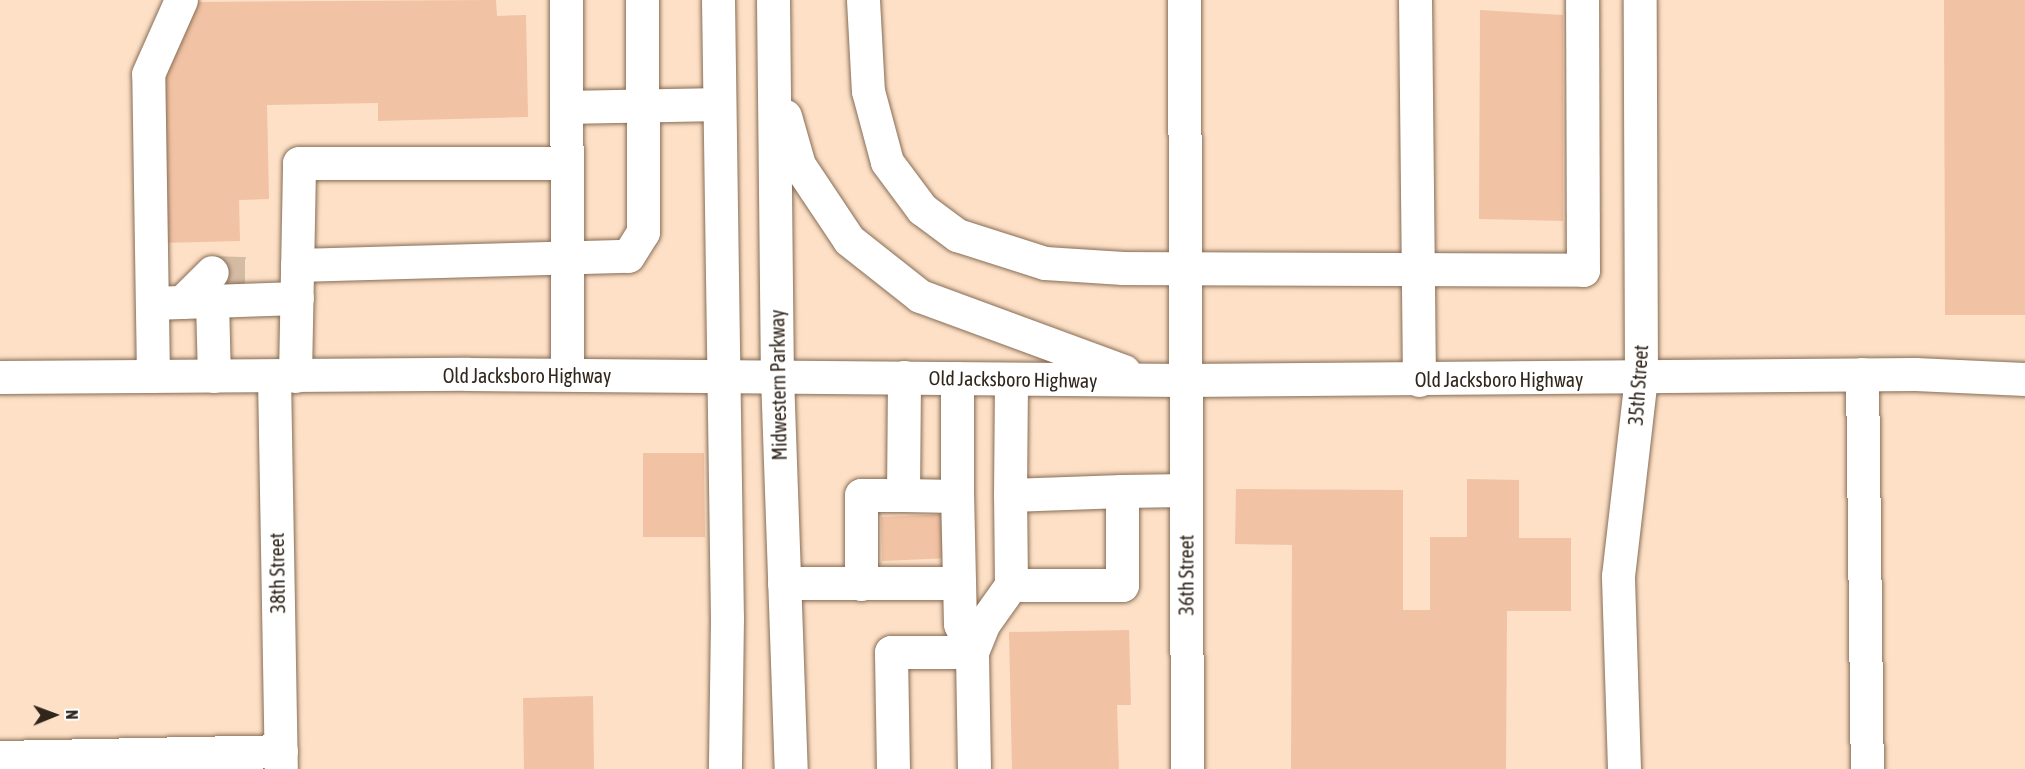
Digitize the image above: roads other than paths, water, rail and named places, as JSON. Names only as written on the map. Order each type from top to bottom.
[{"type":"main road","points":[[181,0],[148,74],[190,294],[214,376]]},
{"type":"main road","points":[[566,0],[567,375]]},
{"type":"main road","points":[[297,265],[628,256],[643,232],[642,0]]},
{"type":"main road","points":[[718,0],[727,618],[725,769]]},
{"type":"main road","name":"Midwestern Parkway","points":[[773,0],[777,376],[791,769]]},
{"type":"main road","points":[[863,0],[868,91],[888,162],[922,209],[957,236],[1045,263],[1184,270],[1583,270],[1582,0]]},
{"type":"main road","name":"36th Street","points":[[1184,0],[1187,769]]},
{"type":"main road","points":[[1415,0],[1419,380]]},
{"type":"main road","name":"35th Street","points":[[1624,769],[1618,576],[1641,378],[1640,0]]},
{"type":"main road","points":[[774,79],[799,165],[849,240],[920,296],[1149,380]]},
{"type":"main road","points":[[566,107],[719,104]]},
{"type":"main road","name":"38th Street","points":[[281,760],[285,298],[297,265],[298,163],[566,163]]},
{"type":"main road","points":[[249,273],[285,298]]},
{"type":"main road","points":[[190,294],[285,298]]},
{"type":"main road","points":[[153,376],[190,294]]},
{"type":"main road","points":[[1862,374],[1867,769]]},
{"type":"main road","name":"Old Jacksboro Highway","points":[[0,377],[567,375],[1419,380],[1862,374],[2025,379]]},
{"type":"main road","points":[[903,495],[904,377]]},
{"type":"main road","points":[[957,378],[960,624],[972,652],[974,769]]},
{"type":"main road","points":[[972,652],[984,623],[1011,585],[1011,379]]},
{"type":"main road","points":[[1010,495],[1186,490]]},
{"type":"main road","points":[[1011,585],[1122,585],[1122,491]]},
{"type":"main road","points":[[861,584],[861,495],[957,495]]},
{"type":"main road","points":[[784,583],[959,583]]},
{"type":"main road","points":[[893,769],[891,652],[972,652]]},
{"type":"main road","points":[[974,726],[999,769]]},
{"type":"main road","points":[[0,757],[281,760]]},
{"type":"tunnel","points":[[212,272],[249,273]]}]
